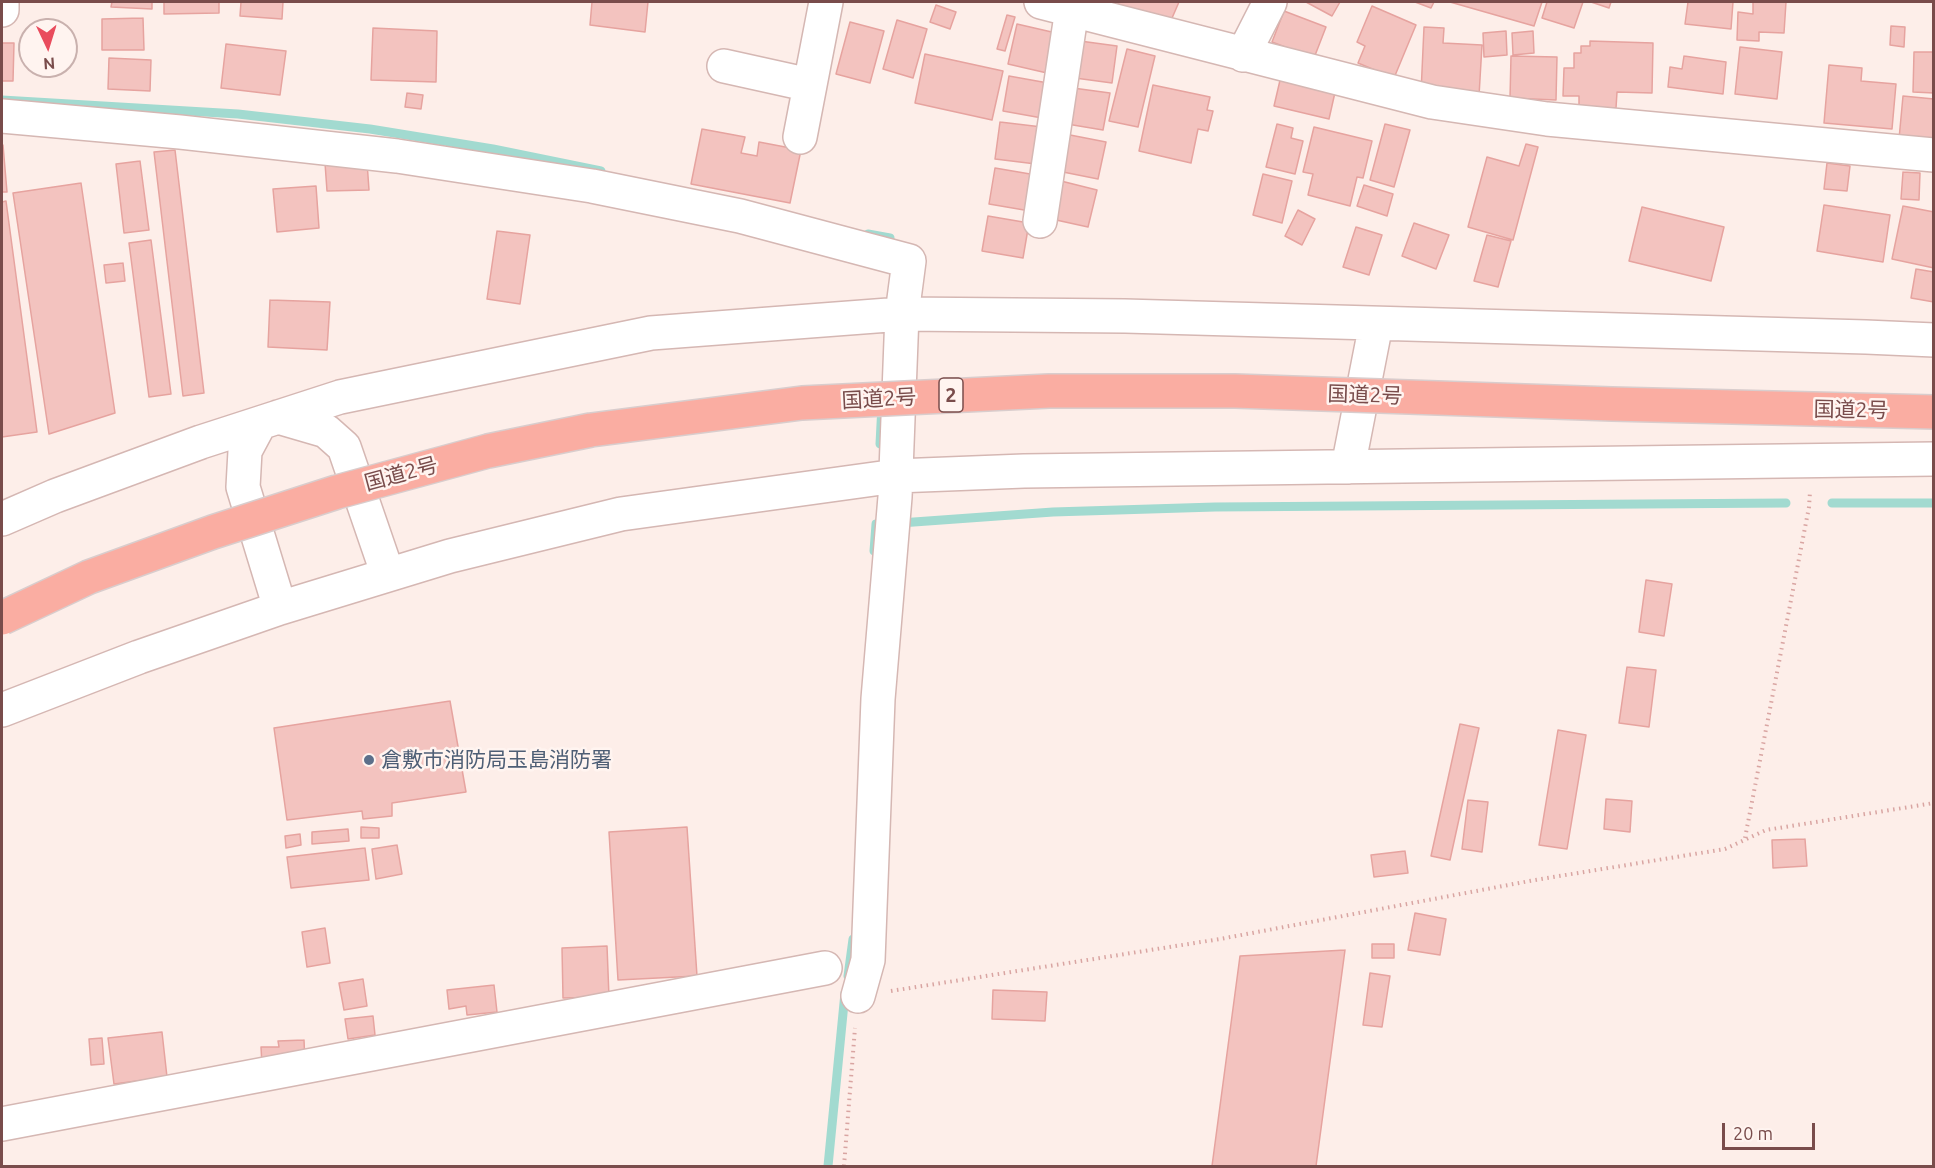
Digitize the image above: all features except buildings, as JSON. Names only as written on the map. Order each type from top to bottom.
[{"type":"highway","name":"国道2号","points":[[2,618],[89,577],[213,532],[337,492],[488,451],[591,430],[802,403],[1049,391],[1235,391],[1934,412]]},
{"type":"street","points":[[2,2],[2,10]]},
{"type":"street","points":[[800,137],[826,2]]},
{"type":"street","points":[[1041,2],[1432,102],[1547,119],[1934,155]]},
{"type":"street","points":[[1243,55],[1270,2]]},
{"type":"street","points":[[1040,221],[1072,9]]},
{"type":"street","points":[[724,66],[810,85]]},
{"type":"street","points":[[2,116],[180,132],[397,156],[592,186],[740,216],[909,261],[902,314],[896,476],[878,699],[868,960],[858,996]]},
{"type":"street","points":[[2,519],[56,496],[179,450],[340,397],[651,333],[902,314],[1125,316],[1934,340]]},
{"type":"street","points":[[1348,466],[1376,324]]},
{"type":"street","points":[[269,420],[326,431],[344,447],[388,575]]},
{"type":"street","points":[[269,420],[245,451],[243,487],[280,608]]},
{"type":"street","points":[[2,710],[139,657],[280,608],[450,555],[621,514],[896,476],[1024,471],[1934,459]]},
{"type":"street","points":[[2,1124],[825,968]]},
{"type":"path","points":[[1745,839],[1809,507],[1812,460]]},
{"type":"path","points":[[844,1167],[858,996],[1220,939],[1535,880],[1725,849],[1766,830],[1934,803]]},
{"type":"waterway","points":[[2,100],[238,114],[370,129],[493,149],[601,171]]},
{"type":"waterway","points":[[868,234],[890,238],[890,246]]},
{"type":"waterway","points":[[880,444],[882,405]]},
{"type":"waterway","points":[[900,523],[1053,512],[1215,507],[1786,503]]},
{"type":"waterway","points":[[1832,503],[1934,503]]},
{"type":"waterway","points":[[874,551],[876,524],[886,524]]},
{"type":"waterway","points":[[848,976],[853,939]]},
{"type":"waterway","points":[[828,1166],[845,993]]},
{"type":"place","name":"倉敷市消防局玉島消防署","points":[[369,760]]}]
